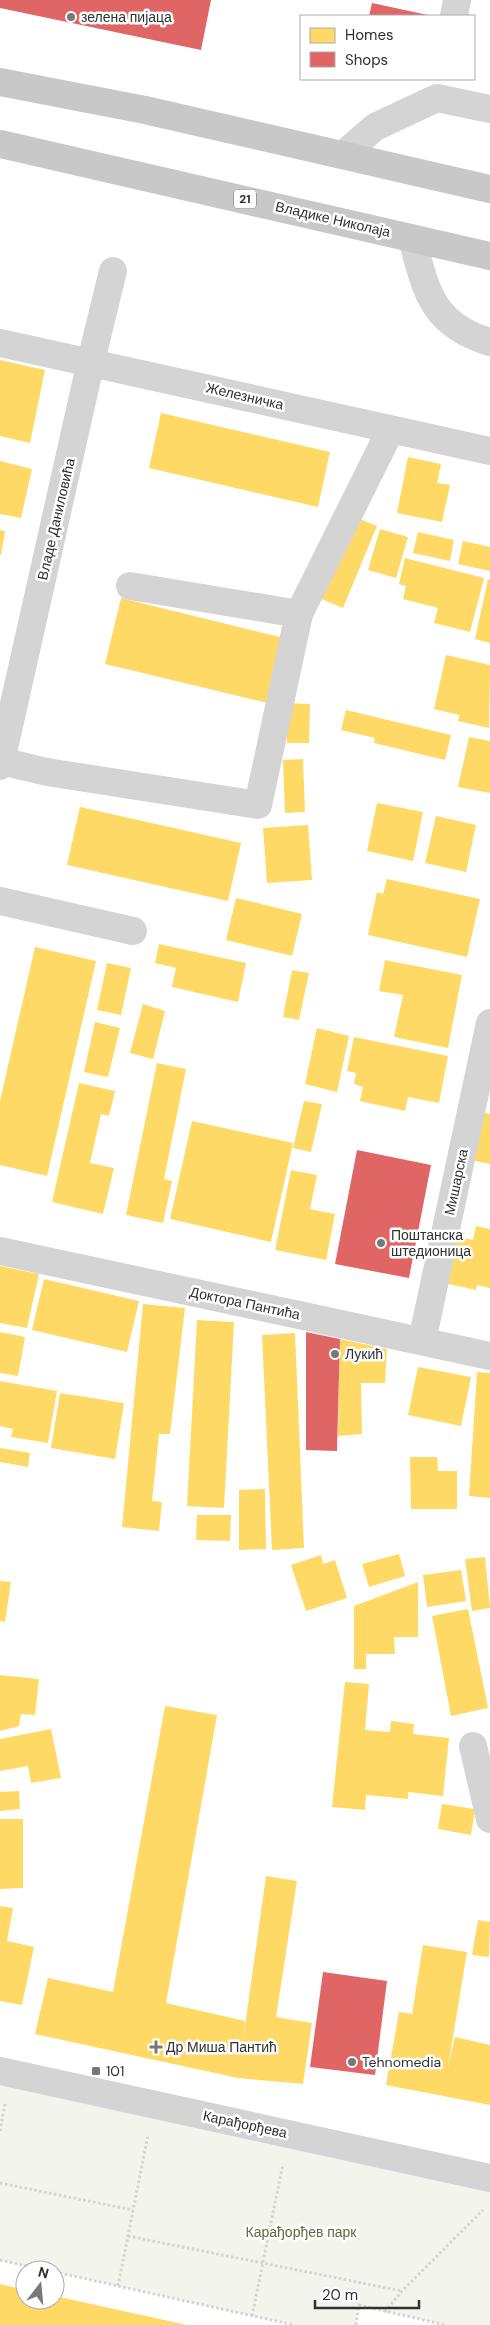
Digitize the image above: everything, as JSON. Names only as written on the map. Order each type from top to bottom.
[{"type":"main road","points":[[0,82],[145,110],[344,154],[490,189]]},
{"type":"main road","name":"Владике Николаја","points":[[0,144],[490,256]]},
{"type":"street","points":[[454,15],[458,0]]},
{"type":"street","points":[[344,154],[375,128],[439,88],[490,109]]},
{"type":"street","points":[[412,238],[421,272],[434,304],[447,321],[470,336],[490,342]]},
{"type":"street","name":"Владе Даниловића","points":[[1,764],[91,361],[113,271]]},
{"type":"street","name":"Железничка","points":[[0,342],[490,451]]},
{"type":"street","points":[[1,764],[258,805],[299,614],[391,429]]},
{"type":"street","points":[[130,586],[299,614]]},
{"type":"street","points":[[0,900],[134,931]]},
{"type":"street","name":"Мишарска","points":[[422,1341],[490,1023]]},
{"type":"street","name":"Доктора Пантића","points":[[0,1251],[490,1356]]},
{"type":"street","points":[[474,1746],[490,1819]]},
{"type":"street","name":"Карађорђева","points":[[0,2071],[490,2178]]},
{"type":"path","points":[[118,2286],[155,2104]]},
{"type":"path","points":[[252,2316],[289,2134]]},
{"type":"path","points":[[0,2183],[133,2210]]},
{"type":"path","points":[[385,2312],[402,2291],[483,2209]]},
{"type":"path","points":[[128,2236],[402,2291]]},
{"type":"path","points":[[0,2260],[15,2263]]},
{"type":"path","points":[[65,2274],[294,2325]]},
{"type":"path","points":[[356,2325],[359,2305],[445,2325]]},
{"type":"green space","name":"Карађорђев парк","points":[[0,2071],[490,2177],[490,2325],[445,2325],[359,2305],[356,2325],[294,2325],[65,2274],[65,2260],[15,2260],[15,2263],[0,2260]]},
{"type":"building: Homes","points":[[0,360],[45,370],[30,443],[0,436]]},
{"type":"building: Homes","points":[[161,413],[330,452],[318,507],[149,468]]},
{"type":"building: Homes","points":[[408,457],[441,464],[437,483],[450,485],[442,522],[397,513]]},
{"type":"building: Homes","points":[[0,461],[32,469],[21,518],[0,514]]},
{"type":"building: Homes","points":[[352,516],[377,526],[343,608],[319,598]]},
{"type":"building: Homes","points":[[380,529],[408,537],[396,578],[368,570]]},
{"type":"building: Homes","points":[[0,530],[5,531],[1,555],[0,555]]},
{"type":"building: Homes","points":[[418,532],[454,540],[450,561],[413,553]]},
{"type":"building: Homes","points":[[463,541],[490,547],[490,571],[458,564]]},
{"type":"building: Homes","points":[[405,558],[484,578],[470,632],[434,623],[438,608],[403,599],[406,586],[399,584]]},
{"type":"building: Homes","points":[[488,579],[490,580],[490,643],[475,639]]},
{"type":"building: Homes","points":[[121,598],[288,639],[272,704],[105,664]]},
{"type":"building: Homes","points":[[446,655],[490,665],[489,728],[458,721],[459,715],[434,709]]},
{"type":"building: Homes","points":[[287,703],[310,704],[309,743],[287,743]]},
{"type":"building: Homes","points":[[346,710],[451,735],[445,760],[374,743],[375,738],[341,730]]},
{"type":"building: Homes","points":[[469,737],[490,741],[490,793],[458,787]]},
{"type":"building: Homes","points":[[303,759],[305,812],[285,813],[283,760]]},
{"type":"building: Homes","points":[[377,803],[423,812],[413,861],[367,851]]},
{"type":"building: Homes","points":[[80,807],[241,843],[228,901],[67,865]]},
{"type":"building: Homes","points":[[436,816],[476,825],[466,872],[425,863]]},
{"type":"building: Homes","points":[[308,825],[312,880],[267,883],[263,828]]},
{"type":"building: Homes","points":[[387,879],[480,899],[467,957],[368,935],[377,892],[383,894]]},
{"type":"building: Homes","points":[[236,898],[302,914],[292,956],[226,940]]},
{"type":"building: Homes","points":[[159,944],[246,963],[238,1002],[172,987],[176,968],[155,963]]},
{"type":"building: Homes","points":[[35,947],[96,961],[47,1176],[0,1165],[0,1101]]},
{"type":"building: Homes","points":[[385,960],[462,975],[448,1048],[394,1037],[403,995],[379,991]]},
{"type":"building: Homes","points":[[107,963],[131,968],[121,1015],[97,1010]]},
{"type":"building: Homes","points":[[292,970],[309,973],[299,1020],[283,1017]]},
{"type":"building: Homes","points":[[143,1004],[165,1011],[153,1059],[130,1053]]},
{"type":"building: Homes","points":[[95,1022],[120,1028],[108,1077],[84,1072]]},
{"type":"building: Homes","points":[[317,1028],[349,1036],[337,1092],[305,1084]]},
{"type":"building: Homes","points":[[354,1037],[448,1056],[439,1103],[408,1097],[405,1111],[360,1101],[363,1087],[354,1084],[356,1073],[347,1071]]},
{"type":"building: Homes","points":[[157,1063],[186,1069],[164,1179],[172,1181],[163,1223],[126,1215]]},
{"type":"building: Homes","points":[[79,1083],[115,1091],[109,1116],[101,1114],[90,1163],[114,1168],[103,1214],[52,1202]]},
{"type":"building: Homes","points":[[304,1101],[322,1104],[311,1152],[293,1148]]},
{"type":"building: Homes","points":[[482,1112],[490,1114],[490,1164],[471,1160]]},
{"type":"building: Homes","points":[[192,1121],[293,1143],[271,1242],[170,1219]]},
{"type":"building: Homes","points":[[291,1170],[317,1175],[310,1209],[335,1214],[326,1260],[275,1250]]},
{"type":"building: Homes","points":[[476,1226],[490,1229],[490,1288],[477,1285],[476,1290],[444,1283],[455,1236],[473,1240]]},
{"type":"building: Homes","points":[[0,1266],[39,1274],[27,1328],[0,1323]]},
{"type":"building: Homes","points":[[44,1279],[139,1301],[127,1352],[32,1330]]},
{"type":"building: Homes","points":[[143,1304],[185,1308],[170,1434],[159,1434],[152,1501],[162,1502],[159,1531],[122,1527]]},
{"type":"building: Homes","points":[[197,1320],[234,1322],[224,1508],[187,1506]]},
{"type":"building: Homes","points":[[0,1332],[25,1337],[18,1376],[0,1373]]},
{"type":"building: Homes","points":[[295,1333],[304,1548],[272,1550],[262,1335]]},
{"type":"building: Homes","points":[[340,1339],[387,1349],[385,1383],[361,1383],[362,1434],[338,1436]]},
{"type":"building: Homes","points":[[418,1367],[471,1377],[461,1426],[408,1415]]},
{"type":"building: Homes","points":[[477,1372],[490,1373],[490,1498],[469,1496]]},
{"type":"building: Homes","points":[[0,1381],[57,1391],[48,1443],[11,1437],[13,1429],[0,1426]]},
{"type":"building: Homes","points":[[60,1393],[124,1403],[115,1459],[51,1448]]},
{"type":"building: Homes","points":[[0,1448],[30,1453],[28,1467],[0,1462]]},
{"type":"building: Homes","points":[[410,1457],[437,1457],[438,1471],[457,1471],[457,1509],[411,1509]]},
{"type":"building: Homes","points":[[265,1489],[266,1549],[239,1550],[239,1490]]},
{"type":"building: Homes","points":[[197,1515],[231,1515],[230,1541],[196,1540]]},
{"type":"building: Homes","points":[[399,1554],[405,1576],[369,1587],[362,1564]]},
{"type":"building: Homes","points":[[321,1555],[323,1564],[335,1560],[347,1598],[306,1611],[291,1565]]},
{"type":"building: Homes","points":[[485,1557],[490,1608],[472,1611],[465,1559]]},
{"type":"building: Homes","points":[[461,1570],[466,1601],[427,1607],[423,1575]]},
{"type":"building: Homes","points":[[0,1581],[11,1582],[5,1622],[0,1621]]},
{"type":"building: Homes","points":[[418,1582],[418,1637],[394,1637],[395,1654],[366,1654],[366,1669],[354,1669],[354,1606]]},
{"type":"building: Homes","points":[[468,1609],[488,1708],[451,1716],[432,1616]]},
{"type":"building: Homes","points":[[0,1675],[39,1679],[35,1715],[21,1714],[19,1726],[0,1731]]},
{"type":"building: Homes","points":[[345,1682],[369,1684],[365,1730],[390,1732],[391,1721],[414,1724],[413,1734],[449,1738],[443,1796],[408,1792],[408,1799],[366,1795],[365,1810],[332,1807]]},
{"type":"building: Homes","points":[[165,1706],[217,1715],[166,2003],[245,2021],[243,2040],[266,1876],[297,1881],[276,2017],[312,2023],[303,2084],[238,2078],[35,2034],[48,1978],[113,1992]]},
{"type":"building: Homes","points":[[51,1729],[61,1778],[31,1783],[28,1766],[0,1771],[0,1739]]},
{"type":"building: Homes","points":[[19,1791],[20,1809],[0,1811],[0,1792]]},
{"type":"building: Homes","points":[[442,1804],[475,1809],[471,1835],[438,1829]]},
{"type":"building: Homes","points":[[0,1819],[23,1819],[23,1888],[0,1889]]},
{"type":"building: Homes","points":[[0,1906],[13,1908],[7,1941],[34,1947],[22,2005],[0,2001]]},
{"type":"building: Homes","points":[[478,1920],[490,1922],[489,1957],[472,1955]]},
{"type":"building: Homes","points":[[423,1945],[467,1952],[448,2067],[455,2037],[490,2045],[490,2105],[386,2085],[399,2012],[412,2014]]},
{"type":"building: Homes","points":[[0,2284],[15,2288],[15,2310],[65,2310],[65,2298],[187,2325],[0,2325]]},
{"type":"building: Shops","points":[[0,0],[211,0],[201,50],[0,8]]},
{"type":"building: Shops","points":[[372,3],[428,15],[369,15]]},
{"type":"building: Shops","points":[[357,1150],[431,1165],[409,1278],[335,1264]]},
{"type":"building: Shops","points":[[306,1332],[340,1339],[337,1451],[306,1450]]},
{"type":"building: Shops","points":[[323,1972],[387,1981],[375,2075],[310,2067]]},
{"type":"place","name":"зелена пијаца","points":[[71,17]]},
{"type":"place","name":"Поштанска штедионица","points":[[381,1243]]},
{"type":"place","name":"Лукић","points":[[335,1354]]},
{"type":"place","name":"Др Миша Пантић","points":[[156,2047]]},
{"type":"place","name":"Tehnomedia","points":[[352,2062]]},
{"type":"place","name":"101","points":[[96,2071]]}]
